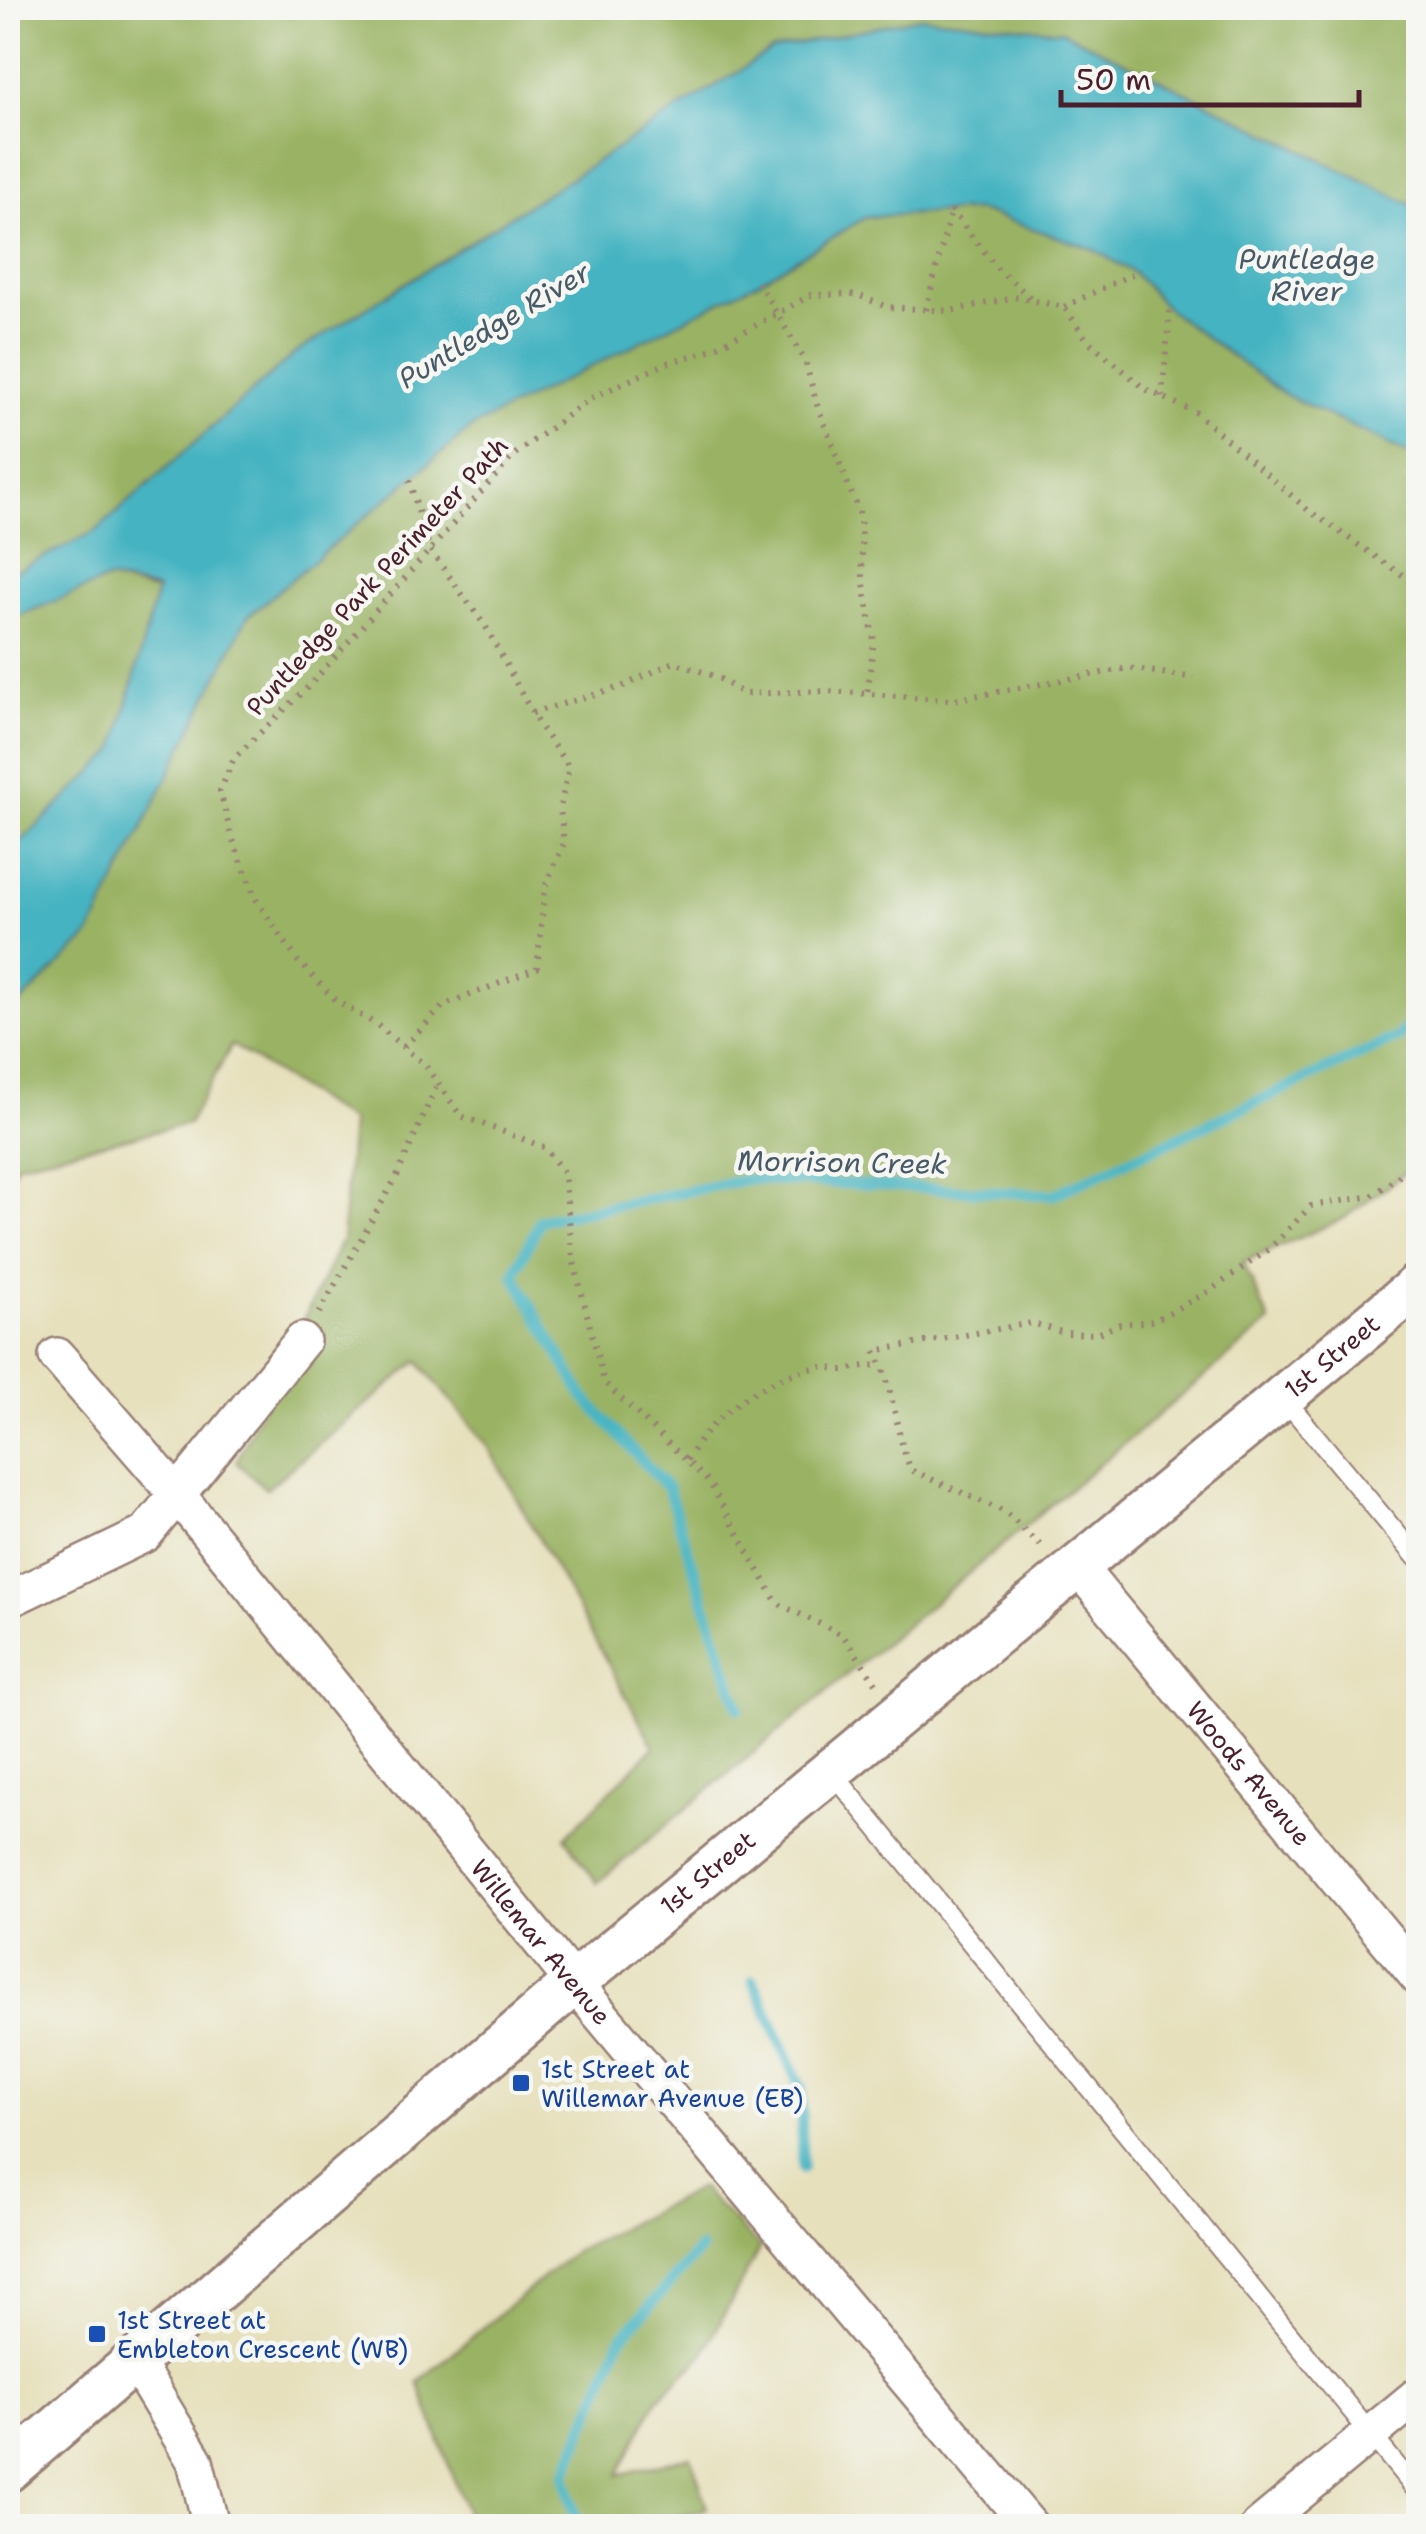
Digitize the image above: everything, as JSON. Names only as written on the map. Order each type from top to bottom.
[{"type":"street","name":"1st Street","points":[[8,2470],[574,1983],[1418,1284]]},
{"type":"street","points":[[8,1600],[145,1534],[302,1342]]},
{"type":"street","name":"Willemar Avenue","points":[[57,1356],[176,1493],[574,1983],[1030,2526]]},
{"type":"street","name":"Woods Avenue","points":[[1072,1572],[1418,1976]]},
{"type":"street","points":[[136,2363],[196,2461],[210,2526]]},
{"type":"street","points":[[1259,2526],[1418,2395]]},
{"type":"lane","points":[[1282,1396],[1418,1559]]},
{"type":"lane","points":[[832,1772],[1418,2492]]},
{"type":"path","points":[[926,310],[951,210],[998,269],[1034,301]]},
{"type":"path","points":[[1134,273],[1064,306],[1088,340],[1145,389],[1195,412],[1308,510],[1418,586]]},
{"type":"path","points":[[758,282],[805,361],[818,408],[860,514],[874,640],[867,695]]},
{"type":"path","name":"Puntledge Park Perimeter Path","points":[[899,1716],[843,1635],[776,1603],[726,1506],[687,1460],[604,1382],[573,1258],[564,1172],[544,1148],[461,1116],[404,1047],[378,1025],[335,1000],[298,961],[257,901],[230,834],[220,791],[234,758],[310,685],[515,454],[579,406],[667,363],[710,350],[811,296],[855,294],[888,306],[950,311],[1015,297],[1064,306]]},
{"type":"path","points":[[1162,397],[1170,310]]},
{"type":"path","points":[[404,1047],[443,1006],[537,968],[545,888],[564,843],[560,808],[569,767],[532,712],[486,627],[430,550],[409,480]]},
{"type":"path","points":[[532,712],[621,688],[674,662],[716,677],[744,694],[828,691],[953,700],[1129,668],[1194,678]]},
{"type":"path","points":[[302,1342],[397,1176],[438,1084]]},
{"type":"path","points":[[1072,1572],[1005,1512],[910,1470],[883,1366],[875,1352],[1032,1323],[1065,1333],[1096,1334],[1120,1324],[1153,1321],[1208,1292],[1268,1250],[1311,1206],[1372,1196],[1418,1162]]},
{"type":"path","points":[[687,1460],[720,1417],[755,1392],[825,1365],[840,1370],[863,1363],[883,1366]]},
{"type":"green space","points":[[8,8],[1418,8],[1418,208],[1062,31],[772,50],[294,354],[96,531],[8,575]]},
{"type":"green space","points":[[978,210],[1093,249],[1134,273],[1170,311],[1284,394],[1418,458],[1418,1163],[1343,1219],[1243,1262],[1270,1322],[597,1883],[565,1837],[654,1747],[487,1445],[418,1361],[266,1489],[236,1462],[342,1239],[351,1122],[232,1045],[188,1124],[18,1163],[8,1180],[8,620],[109,579],[247,617],[472,427],[758,282],[866,217]]},
{"type":"green space","points":[[700,2188],[760,2247],[703,2355],[657,2400],[618,2475],[691,2456],[707,2508],[652,2526],[471,2526],[418,2382],[574,2252]]},
{"type":"water","name":"Puntledge River","points":[[920,17],[1062,31],[1418,208],[1418,458],[1284,394],[1170,311],[1134,273],[1093,249],[978,210],[866,217],[758,282],[472,427],[247,617],[89,936],[8,1015],[8,854],[115,751],[157,590],[109,579],[8,620],[8,575],[96,531],[294,354],[772,50]]},
{"type":"waterway","name":"Morrison Creek","points":[[739,1708],[668,1489],[583,1396],[514,1275],[540,1220],[749,1179],[1053,1195],[1398,1037],[1418,1015]]},
{"type":"waterway","name":"Morrison Creek","points":[[753,1980],[801,2088],[802,2168]]},
{"type":"waterway","name":"Morrison Creek","points":[[577,2526],[565,2476],[620,2340],[700,2249]]},
{"type":"place","name":"1st Street at Willemar Avenue (EB)","points":[[521,2083]]},
{"type":"place","name":"1st Street at Embleton Crescent (WB)","points":[[97,2334]]}]
